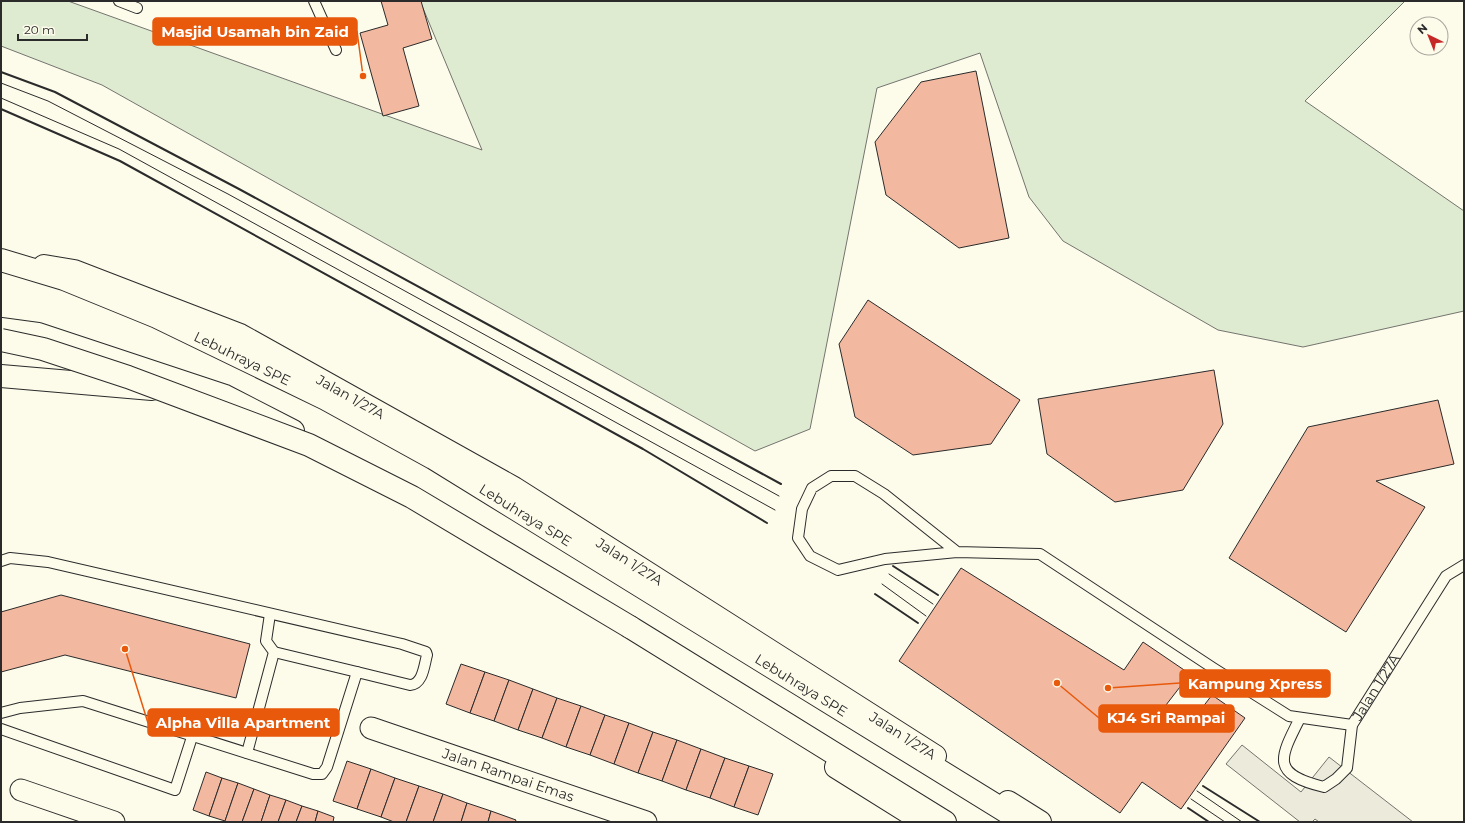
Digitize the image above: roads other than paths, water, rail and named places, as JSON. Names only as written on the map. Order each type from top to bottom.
[{"type":"main road","name":"Lebuhraya SPE","points":[[1,260],[64,279],[157,317],[326,399],[433,458],[1023,822]]},
{"type":"main road","name":"Jalan 1/27A","points":[[1,260],[74,271],[240,335],[514,488],[1040,822]]},
{"type":"main road","points":[[1,329],[38,334],[225,396],[332,452],[924,822]]},
{"type":"main road","points":[[1,340],[43,349],[128,377],[309,445],[412,497],[556,582],[945,822]]},
{"type":"main road","points":[[1,376],[225,396]]},
{"type":"street","name":"Jalan Rampai Emas","points":[[371,728],[646,822]]},
{"type":"street","points":[[21,790],[114,822]]},
{"type":"lane","points":[[119,1],[137,8]]},
{"type":"lane","points":[[314,1],[336,50]]},
{"type":"lane","name":"Jalan 1/27A","points":[[957,552],[884,494],[855,476],[830,476],[812,488],[802,509],[798,538],[810,556],[838,570],[885,559],[957,552],[1040,554],[1225,676],[1289,716],[1352,725],[1446,576],[1464,565]]},
{"type":"lane","points":[[1,561],[10,558],[48,562],[402,644],[426,652],[419,682],[415,685],[274,652],[266,641],[270,614]]},
{"type":"lane","points":[[248,753],[274,652]]},
{"type":"lane","points":[[1,713],[20,708],[83,701],[192,737],[313,774],[322,774],[327,766],[357,672]]},
{"type":"lane","points":[[1300,718],[1285,752],[1284,765],[1288,773],[1308,783],[1324,786],[1336,779],[1347,768],[1352,725]]},
{"type":"lane","points":[[1,729],[175,790],[192,737]]},
{"type":"tram line","points":[[1,83],[48,101],[228,194],[779,496]]},
{"type":"tram line","points":[[1,98],[119,149],[775,510]]},
{"type":"tram line","points":[[889,574],[933,604]]},
{"type":"tram line","points":[[882,584],[926,616]]},
{"type":"tram line","points":[[1197,791],[1242,822]]},
{"type":"tram line","points":[[1191,799],[1225,822]]},
{"type":"place","name":"Masjid Usamah bin Zaid","points":[[363,76]]},
{"type":"place","name":"Alpha Villa Apartment","points":[[125,649]]},
{"type":"place","name":"KJ4 Sri Rampai","points":[[1057,683]]},
{"type":"place","name":"Kampung Xpress","points":[[1108,688]]}]
